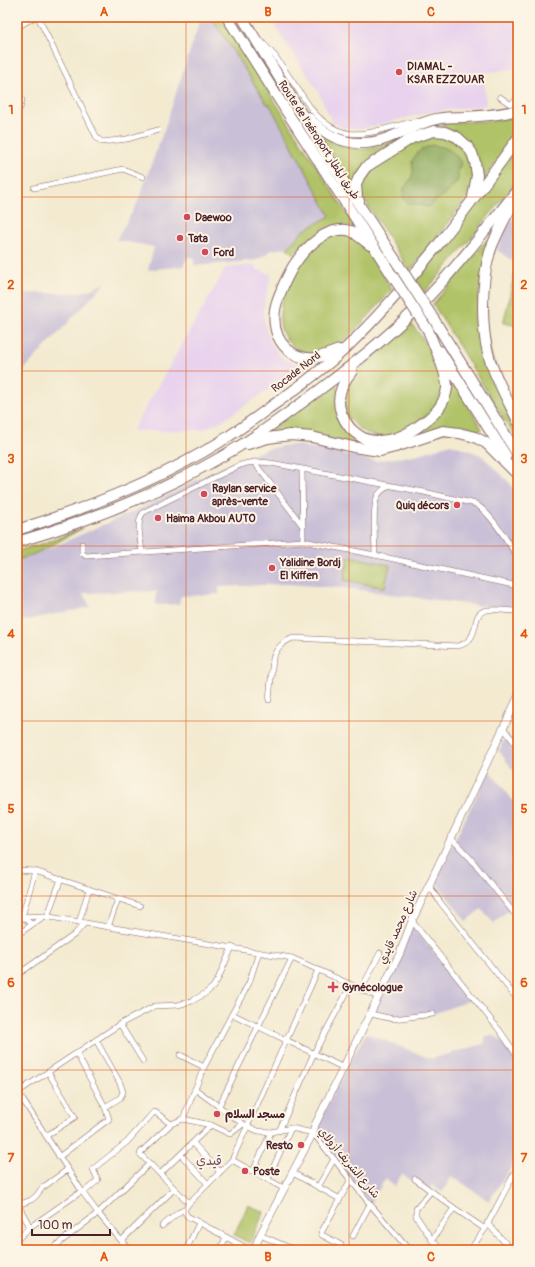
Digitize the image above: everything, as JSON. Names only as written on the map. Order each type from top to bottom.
[{"type":"highway","points":[[17,22],[23,17]]},
{"type":"highway","name":"Route de l'aéroport طريق المطار","points":[[227,17],[428,330]]},
{"type":"highway","name":"Route de l'aéroport طريق المطار","points":[[242,17],[328,159],[431,315],[518,455]]},
{"type":"highway","points":[[287,90],[313,123],[331,136],[344,141],[357,143],[373,142],[385,139],[402,131],[437,119],[500,115],[518,110]]},
{"type":"highway","points":[[362,211],[357,198],[356,184],[359,176],[366,167],[412,138],[434,131],[445,132],[457,137],[472,154],[477,175],[472,201]]},
{"type":"highway","name":"Rocade Nord","points":[[17,530],[84,508],[117,495],[192,458],[220,442],[306,382],[345,348],[384,308],[472,201],[518,138]]},
{"type":"highway","points":[[17,542],[57,531],[138,498],[189,474],[238,447],[299,405],[365,354],[429,295],[468,251],[518,189]]},
{"type":"highway","points":[[518,194],[492,247],[485,275],[483,306],[485,339],[491,365],[518,421]]},
{"type":"highway","points":[[345,348],[315,358],[304,358],[292,352],[283,345],[278,337],[275,324],[275,308],[280,292],[293,266],[312,243],[321,236],[337,230],[351,231],[376,249]]},
{"type":"highway","points":[[365,354],[344,380],[342,386],[339,409],[344,420],[353,432],[366,440],[382,441],[403,436],[416,429],[440,408],[447,387],[444,374],[428,330]]},
{"type":"highway","points":[[428,330],[517,475]]},
{"type":"highway","points":[[238,447],[268,438],[290,435],[312,437],[353,447],[380,450],[395,447],[443,431],[475,437],[486,443],[517,475]]},
{"type":"main road","name":"شارع محمد قايدي","points":[[254,1250],[260,1234],[285,1189],[313,1133],[315,1125],[371,1014],[400,953],[412,921],[518,697]]},
{"type":"street","points":[[17,28],[35,17]]},
{"type":"street","points":[[38,17],[97,138],[102,142],[127,139],[158,130]]},
{"type":"street","points":[[253,34],[275,56],[318,117],[337,131],[351,134],[364,134],[411,122],[437,119]]},
{"type":"street","points":[[17,92],[22,100],[20,108]]},
{"type":"street","points":[[500,97],[510,104],[518,100]]},
{"type":"street","points":[[34,188],[123,170],[143,177]]},
{"type":"street","points":[[142,552],[139,520],[140,515],[240,465],[248,462],[254,462],[271,463],[476,504],[481,507],[492,520],[518,557]]},
{"type":"street","points":[[254,462],[302,525]]},
{"type":"street","points":[[302,470],[303,542]]},
{"type":"street","points":[[375,555],[375,505],[377,496],[388,486]]},
{"type":"street","points":[[82,544],[82,553],[86,556],[303,542],[375,555],[518,586]]},
{"type":"street","points":[[269,700],[273,658],[275,652],[279,646],[293,638],[458,646],[466,644],[474,634],[479,613],[489,610],[518,611]]},
{"type":"street","points":[[504,729],[518,747]]},
{"type":"street","points":[[452,839],[470,858],[518,918]]},
{"type":"street","points":[[17,870],[35,871],[140,906]]},
{"type":"street","points":[[20,917],[35,871]]},
{"type":"street","points":[[17,935],[45,917],[61,879]]},
{"type":"street","points":[[429,885],[440,902],[518,1000]]},
{"type":"street","points":[[17,975],[74,935],[82,923],[90,889]]},
{"type":"street","points":[[108,927],[118,899]]},
{"type":"street","points":[[20,917],[45,917],[292,958],[378,997]]},
{"type":"street","points":[[20,917],[32,924]]},
{"type":"street","points":[[412,921],[500,1031],[518,1057]]},
{"type":"street","points":[[129,1250],[82,1192],[17,1092],[77,1054],[120,1024],[155,1006],[178,1005],[192,1001],[206,993],[213,987],[218,979],[232,947]]},
{"type":"street","points":[[183,1119],[204,1067],[249,983],[259,952]]},
{"type":"street","points":[[361,990],[380,953]]},
{"type":"street","points":[[219,1106],[292,958]]},
{"type":"street","points":[[162,1226],[179,1212],[184,1210],[232,1160],[245,1125],[318,970]]},
{"type":"street","points":[[278,1131],[314,1053],[351,985]]},
{"type":"street","points":[[232,1014],[344,1068]]},
{"type":"street","points":[[371,1014],[393,1019],[433,1014]]},
{"type":"street","points":[[120,1024],[143,1061]]},
{"type":"street","points":[[96,1040],[120,1083],[123,1092],[120,1098],[105,1107]]},
{"type":"street","points":[[59,1157],[108,1121],[109,1117],[77,1054]]},
{"type":"street","points":[[180,1055],[204,1067]]},
{"type":"street","points":[[46,1136],[75,1117],[48,1072]]},
{"type":"street","name":"شارع الشريف أزولاي","points":[[195,1089],[245,1125],[258,1130],[271,1132],[291,1128],[313,1133],[409,1250]]},
{"type":"street","points":[[17,1240],[30,1227],[98,1180],[93,1169],[127,1142],[153,1113],[155,1112],[171,1124]]},
{"type":"street","points":[[189,1204],[142,1157],[140,1154],[141,1152],[171,1124],[183,1119],[211,1125],[230,1134],[245,1125]]},
{"type":"street","points":[[160,1174],[211,1125]]},
{"type":"street","points":[[268,1179],[291,1128]]},
{"type":"street","points":[[253,1171],[271,1132]]},
{"type":"street","points":[[193,1143],[220,1172]]},
{"type":"street","points":[[181,1155],[208,1184]]},
{"type":"street","points":[[318,1187],[334,1158]]},
{"type":"street","points":[[232,1160],[285,1189]]},
{"type":"street","points":[[50,1250],[98,1213],[149,1164]]},
{"type":"street","points":[[470,1250],[484,1229],[518,1169]]},
{"type":"street","points":[[30,1227],[17,1204],[31,1200],[42,1188],[67,1170]]},
{"type":"street","points":[[292,1173],[340,1199]]},
{"type":"street","points":[[341,1246],[321,1233],[351,1179]]},
{"type":"street","points":[[415,1180],[484,1229]]},
{"type":"street","points":[[122,1240],[174,1189]]},
{"type":"street","points":[[431,1191],[416,1209],[416,1216],[432,1240],[441,1250]]},
{"type":"street","points":[[353,1236],[370,1204]]},
{"type":"street","points":[[432,1240],[454,1208]]},
{"type":"street","points":[[184,1210],[187,1216],[250,1250]]},
{"type":"street","points":[[186,1250],[199,1223]]},
{"type":"street","points":[[487,1223],[512,1250]]},
{"type":"street","points":[[260,1234],[295,1250]]},
{"type":"street","points":[[220,1250],[226,1238]]},
{"type":"shaded area","points":[[201,17],[211,17],[268,105],[270,105],[330,216],[303,231],[286,248],[272,250],[257,260],[195,266],[193,257],[188,257],[183,266],[148,270],[154,247],[116,240],[137,204],[165,127]]},
{"type":"shaded area","name":"DIAMAL - KSAR EZZOUAR","points":[[278,17],[518,17],[518,68],[484,73],[486,105],[430,112],[361,129],[344,128],[332,122],[319,93],[272,21]]},
{"type":"shaded area","points":[[518,210],[518,265],[497,250],[505,231]]},
{"type":"shaded area","points":[[254,265],[258,270],[271,274],[263,311],[265,327],[270,341],[278,354],[284,359],[305,365],[225,419],[202,430],[132,431],[225,268]]},
{"type":"shaded area","points":[[105,283],[17,376],[17,293],[77,293],[87,291]]},
{"type":"shaded area","points":[[451,444],[481,455],[509,482],[518,495],[518,611],[345,588],[286,584],[219,587],[219,594],[181,596],[179,604],[156,605],[156,591],[83,593],[90,607],[17,622],[17,560],[26,558],[69,540],[159,500],[220,468],[243,458],[268,449],[297,445],[375,461],[416,455]]},
{"type":"shaded area","points":[[507,733],[518,748],[518,777],[499,751]]},
{"type":"shaded area","points":[[489,770],[518,807],[518,917],[511,908],[494,923],[481,909],[466,921],[435,881]]},
{"type":"shaded area","points":[[412,925],[471,1000],[422,1018],[395,1020],[368,1015]]},
{"type":"shaded area","points":[[366,1033],[431,1059],[484,1044],[486,1036],[495,1036],[502,1041],[518,1062],[518,1157],[489,1201],[452,1176],[442,1192],[432,1185],[428,1193],[402,1174],[394,1187],[386,1178],[370,1203],[313,1132]]},
{"type":"green space","points":[[211,17],[221,17],[356,228],[337,226],[329,228],[314,236],[293,254],[287,248],[303,231],[330,216],[270,105],[267,104]]},
{"type":"green space","points":[[518,115],[518,133],[479,185],[481,173],[446,127],[440,125],[426,129],[378,155],[354,190],[318,133],[345,146],[357,149],[370,149],[435,125],[499,120]]},
{"type":"green space","points":[[440,136],[450,139],[458,144],[469,156],[473,173],[470,192],[466,200],[410,271],[360,193],[362,180],[379,164],[418,140]]},
{"type":"green space","points":[[433,145],[450,150],[459,159],[461,163],[458,171],[458,180],[450,190],[428,207],[407,203],[403,197],[404,188],[411,179],[413,171],[412,161],[417,153],[424,148]]},
{"type":"green space","points":[[518,147],[518,179],[467,243],[424,293],[416,279]]},
{"type":"green space","points":[[339,233],[352,235],[366,248],[392,290],[343,341],[325,351],[312,354],[299,350],[287,340],[281,328],[280,314],[283,299],[297,268],[307,255],[329,236]]},
{"type":"green space","points":[[487,240],[490,244],[478,300],[504,404],[518,432],[518,442],[433,304]]},
{"type":"green space","points":[[515,272],[518,273],[518,300],[509,298]]},
{"type":"green space","points":[[509,300],[518,303],[518,326],[503,323]]},
{"type":"green space","points":[[411,323],[428,346],[439,366],[442,382],[440,398],[430,411],[400,432],[388,436],[376,436],[370,434],[355,425],[348,415],[345,403],[346,391],[352,379],[359,371]]},
{"type":"green space","points":[[452,378],[482,429],[480,431],[456,429],[385,446],[263,435],[336,384],[354,435],[404,439],[451,389]]},
{"type":"green space","points":[[83,528],[43,550],[17,560],[17,551],[45,543]]},
{"type":"green space","points":[[349,556],[390,565],[385,588],[344,580]]},
{"type":"green space","points":[[248,1205],[264,1212],[250,1243],[234,1235]]},
{"type":"place","name":"DIAMAL - KSAR EZZOUAR","points":[[399,72]]},
{"type":"place","name":"Daewoo","points":[[187,217]]},
{"type":"place","name":"Tata","points":[[180,238]]},
{"type":"place","name":"Ford","points":[[205,252]]},
{"type":"place","name":"Raylan service après-vente","points":[[204,494]]},
{"type":"place","name":"Quiq décors","points":[[457,505]]},
{"type":"place","name":"Haima Akbou AUTO","points":[[158,518]]},
{"type":"place","name":"Yalidine Bordj El Kiffen","points":[[272,568]]},
{"type":"place","name":"Gynécologue","points":[[333,987]]},
{"type":"place","name":"مسجد السلام","points":[[217,1114]]},
{"type":"place","name":"Resto","points":[[301,1145]]},
{"type":"place","name":"Poste","points":[[245,1171]]},
{"type":"district","name":"قيدي","points":[[209,1161]]}]
